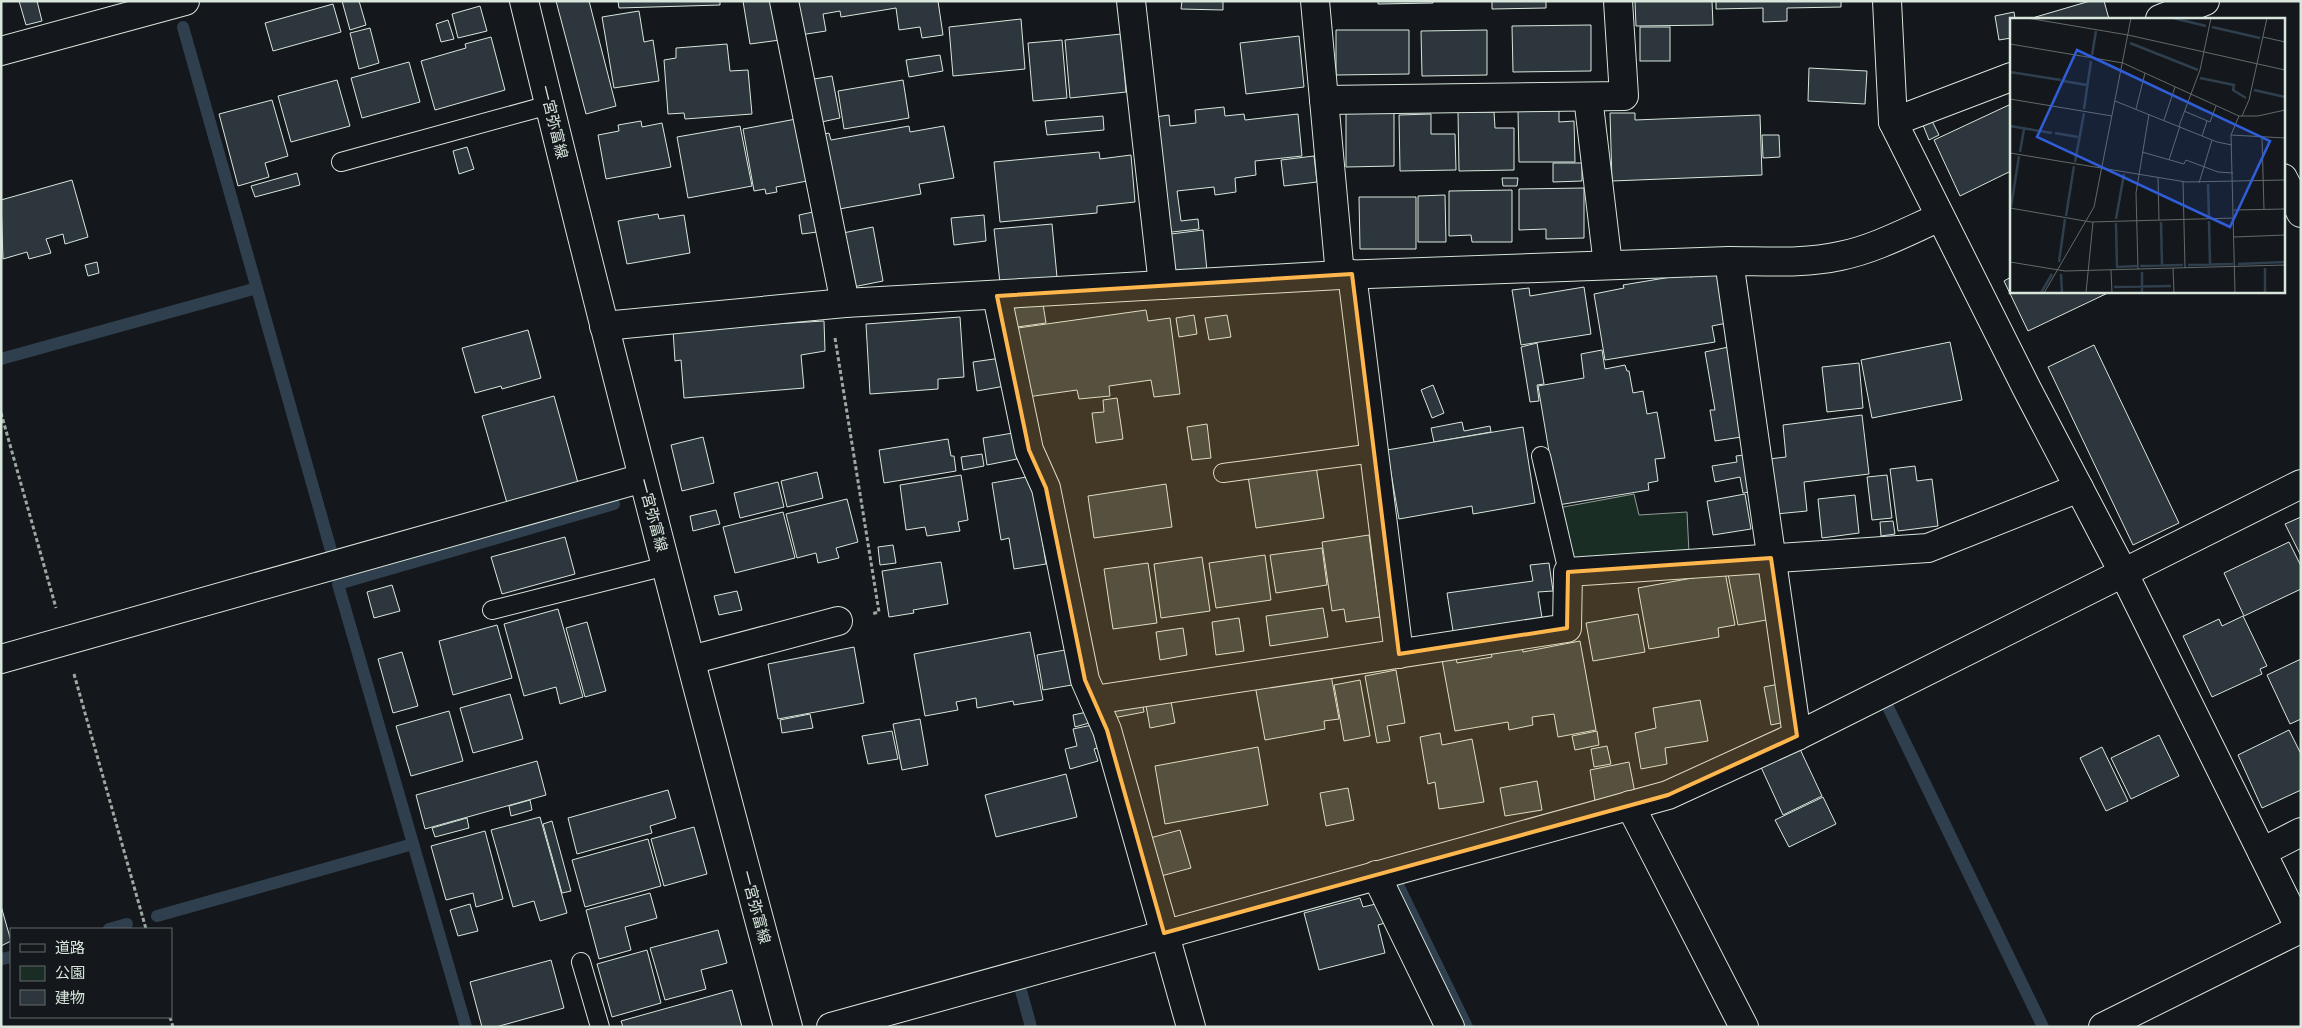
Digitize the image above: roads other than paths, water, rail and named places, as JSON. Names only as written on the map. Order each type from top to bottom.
[{"type":"street","points":[[1,51],[185,1]]},
{"type":"street","name":"一宮弥富線","points":[[524,1],[643,478],[788,1027]]},
{"type":"street","points":[[784,1],[837,304]]},
{"type":"street","points":[[1131,1],[1163,285]]},
{"type":"street","points":[[1315,1],[1324,100],[1346,274],[1374,453],[1399,654]]},
{"type":"street","points":[[1324,100],[1624,96],[1618,1]]},
{"type":"street","points":[[1887,1],[1893,122],[2123,572],[2300,930],[2103,1027]]},
{"type":"street","points":[[2164,18],[2203,8]]},
{"type":"street","points":[[1893,122],[2010,77]]},
{"type":"street","points":[[1588,97],[1608,265]]},
{"type":"street","points":[[2284,180],[2301,213]]},
{"type":"street","points":[[604,326],[837,304],[1346,274],[1729,260],[1784,262],[1840,256],[1871,247],[1940,217]]},
{"type":"street","points":[[1729,260],[1797,736]]},
{"type":"street","points":[[998,296],[1030,450],[1046,488],[1085,680],[1107,730],[1191,1027]]},
{"type":"street","points":[[1,659],[643,478]]},
{"type":"street","points":[[831,1027],[1164,933],[1668,795],[1797,736],[2301,484]]},
{"type":"street","points":[[1094,700],[1567,628],[1568,572],[1928,548],[2079,488]]},
{"type":"street","points":[[691,660],[838,621]]},
{"type":"street","points":[[1630,805],[1744,1027]]},
{"type":"street","points":[[2262,852],[2301,832]]},
{"type":"street","points":[[1376,875],[1450,1027]]},
{"type":"lane","points":[[341,162],[550,106]]},
{"type":"lane","points":[[1223,473],[1374,453]]},
{"type":"lane","points":[[1541,456],[1568,572]]},
{"type":"lane","points":[[492,610],[666,566]]},
{"type":"lane","points":[[581,962],[600,1027]]},
{"type":"waterway","points":[[183,27],[332,554]]},
{"type":"waterway","points":[[1,359],[257,288]]},
{"type":"waterway","points":[[466,1027],[338,584],[614,504]]},
{"type":"waterway","points":[[1887,705],[2043,1027]]},
{"type":"waterway","points":[[157,916],[413,844]]},
{"type":"waterway","points":[[1398,885],[1467,1027]]},
{"type":"waterway","points":[[113,928],[127,924]]},
{"type":"waterway","points":[[1,959],[10,957]]},
{"type":"waterway","points":[[1020,987],[1031,1027]]}]
